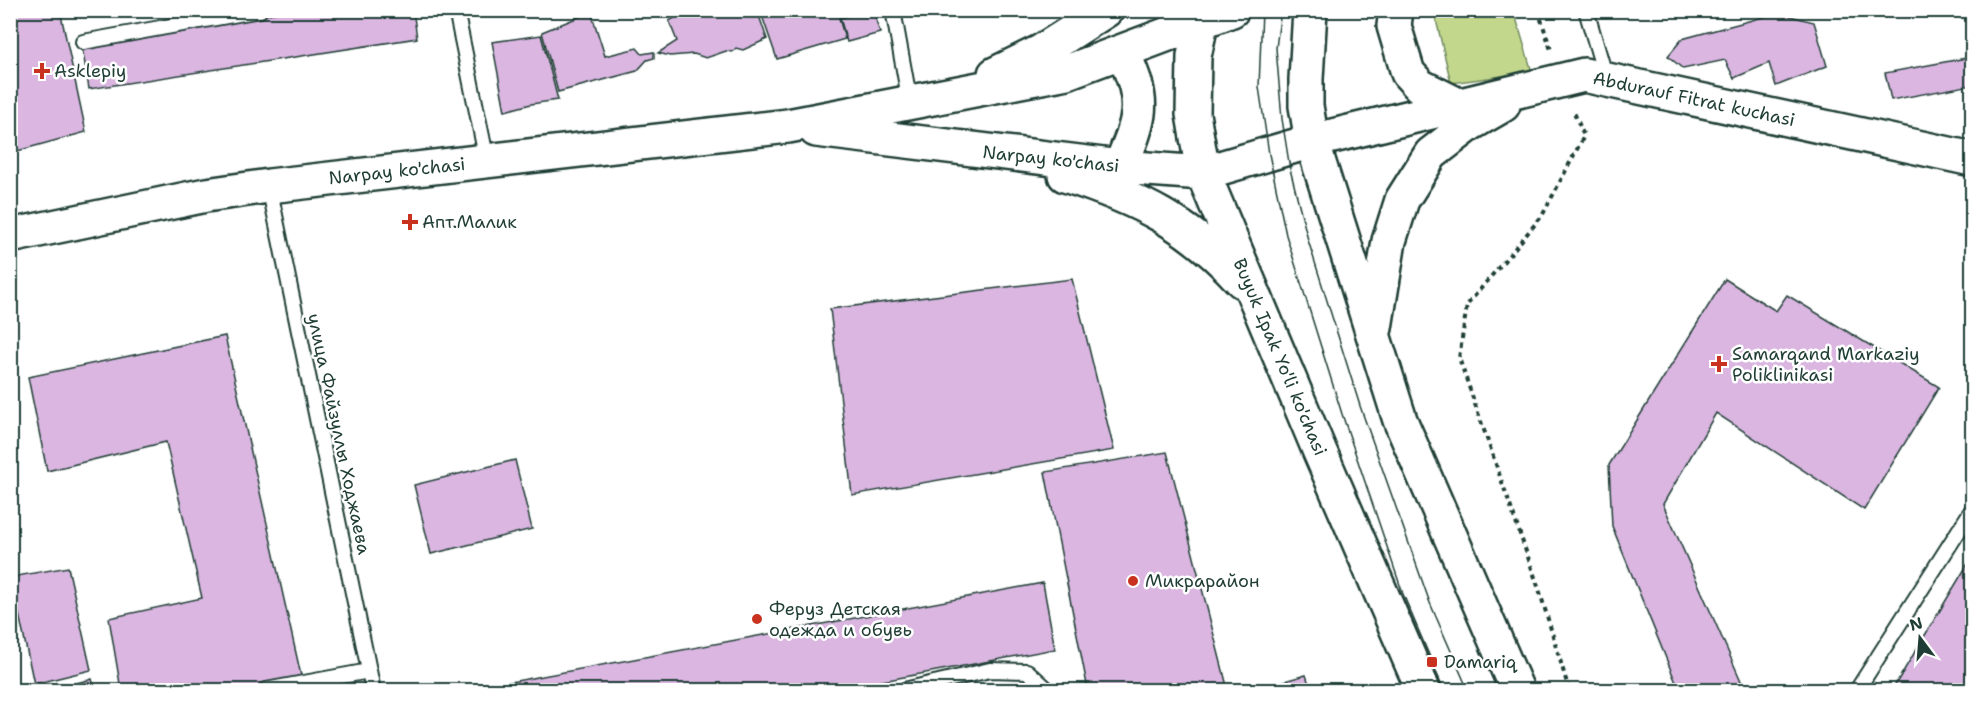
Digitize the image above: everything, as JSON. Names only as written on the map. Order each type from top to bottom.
[{"type":"main road","points":[[952,94],[1042,51],[1106,10]]},
{"type":"main road","name":"Narpay ko'chasi","points":[[10,236],[206,195],[269,186],[788,126],[1067,72],[1123,53],[1202,17],[1232,10]]},
{"type":"main road","points":[[1310,10],[1306,97],[1312,141],[1400,420],[1517,690]]},
{"type":"main road","points":[[1396,10],[1394,26],[1408,73],[1420,86],[1460,106]]},
{"type":"main road","name":"Buyuk Ipak Yo'li ko'chasi","points":[[1202,17],[1194,56],[1192,114],[1203,173],[1423,690]]},
{"type":"main road","points":[[1120,167],[1138,120],[1140,104],[1130,68],[1123,53]]},
{"type":"main road","name":"Abdurauf Fitrat kuchasi","points":[[1312,141],[1584,75],[1972,159]]},
{"type":"main road","points":[[1374,336],[1389,241],[1402,200],[1431,154],[1470,124],[1548,84]]},
{"type":"main road","name":"Narpay ko'chasi","points":[[788,126],[995,153],[1120,167],[1203,173],[1312,141]]},
{"type":"main road","points":[[995,153],[1130,198],[1176,223],[1219,257],[1253,294]]},
{"type":"lane","points":[[83,42],[260,10]]},
{"type":"lane","points":[[456,10],[487,161]]},
{"type":"lane","points":[[893,10],[909,103]]},
{"type":"lane","points":[[1586,10],[1607,80]]},
{"type":"lane","name":"улица Файзуллы Ходжаева","points":[[269,186],[373,690]]},
{"type":"lane","points":[[1857,690],[1972,510]]},
{"type":"lane","points":[[904,690],[990,670],[1027,671],[1048,690]]},
{"type":"lane","points":[[266,690],[369,671]]},
{"type":"path","points":[[1538,10],[1548,84],[1584,136],[1542,216],[1467,305],[1459,358],[1539,589],[1569,690]]},
{"type":"green space","points":[[1434,11],[1514,11],[1532,72],[1451,83]]},
{"type":"building","name":"Asklepiy","points":[[10,10],[60,10],[86,132],[10,153]]},
{"type":"building","points":[[291,10],[413,10],[417,38],[89,89],[82,46]]},
{"type":"building","points":[[689,10],[757,10],[767,39],[743,50],[736,48],[732,52],[726,51],[706,58],[694,54],[670,56],[658,53],[677,41],[669,21]]},
{"type":"building","points":[[760,10],[845,10],[847,16],[839,18],[845,39],[777,59]]},
{"type":"building","points":[[846,10],[873,10],[880,33],[847,42],[840,18],[848,16]]},
{"type":"building","points":[[591,12],[605,56],[637,48],[642,54],[654,52],[654,58],[647,60],[637,71],[558,92],[542,32]]},
{"type":"building","points":[[1778,13],[1814,22],[1827,66],[1776,86],[1769,63],[1734,78],[1725,60],[1683,69],[1668,56],[1682,39]]},
{"type":"building","points":[[541,35],[558,100],[505,111],[492,42]]},
{"type":"building","points":[[1972,57],[1972,85],[1891,100],[1885,73]]},
{"type":"building","points":[[1072,279],[1114,450],[852,495],[830,309]]},
{"type":"building","points":[[1725,279],[1776,311],[1787,295],[1939,387],[1864,510],[1716,413],[1663,504],[1745,690],[1679,690],[1612,526],[1609,465]]},
{"type":"building","points":[[225,336],[302,680],[243,690],[121,690],[109,618],[202,598],[166,442],[47,471],[28,377]]},
{"type":"building","name":"Микрарайон","points":[[1167,452],[1228,690],[1088,690],[1045,472]]},
{"type":"building","points":[[515,460],[532,529],[431,554],[414,485]]},
{"type":"building","points":[[1972,557],[1972,681],[1967,690],[1892,690]]},
{"type":"building","points":[[68,567],[91,670],[34,684],[11,577]]},
{"type":"building","points":[[1043,583],[1055,649],[834,690],[484,690],[484,687]]},
{"type":"building","points":[[1306,675],[1311,690],[1252,690]]},
{"type":"building","points":[[92,679],[95,690],[62,690],[61,687]]},
{"type":"tram line","points":[[1262,10],[1259,87],[1269,154],[1286,235],[1342,414],[1403,594],[1444,690]]},
{"type":"tram line","points":[[1281,10],[1276,48],[1282,119],[1290,169],[1308,240],[1360,406],[1430,603],[1468,690]]},
{"type":"place","name":"Asklepiy","points":[[42,71]]},
{"type":"place","name":"Апт.Малик","points":[[410,222]]},
{"type":"place","name":"Samarqand Markaziy Poliklinikasi","points":[[1719,364]]},
{"type":"place","name":"Микрарайон","points":[[1133,581]]},
{"type":"place","name":"Феруз Детская одежда и обувь","points":[[757,619]]},
{"type":"place","name":"Damariq","points":[[1432,662]]}]
